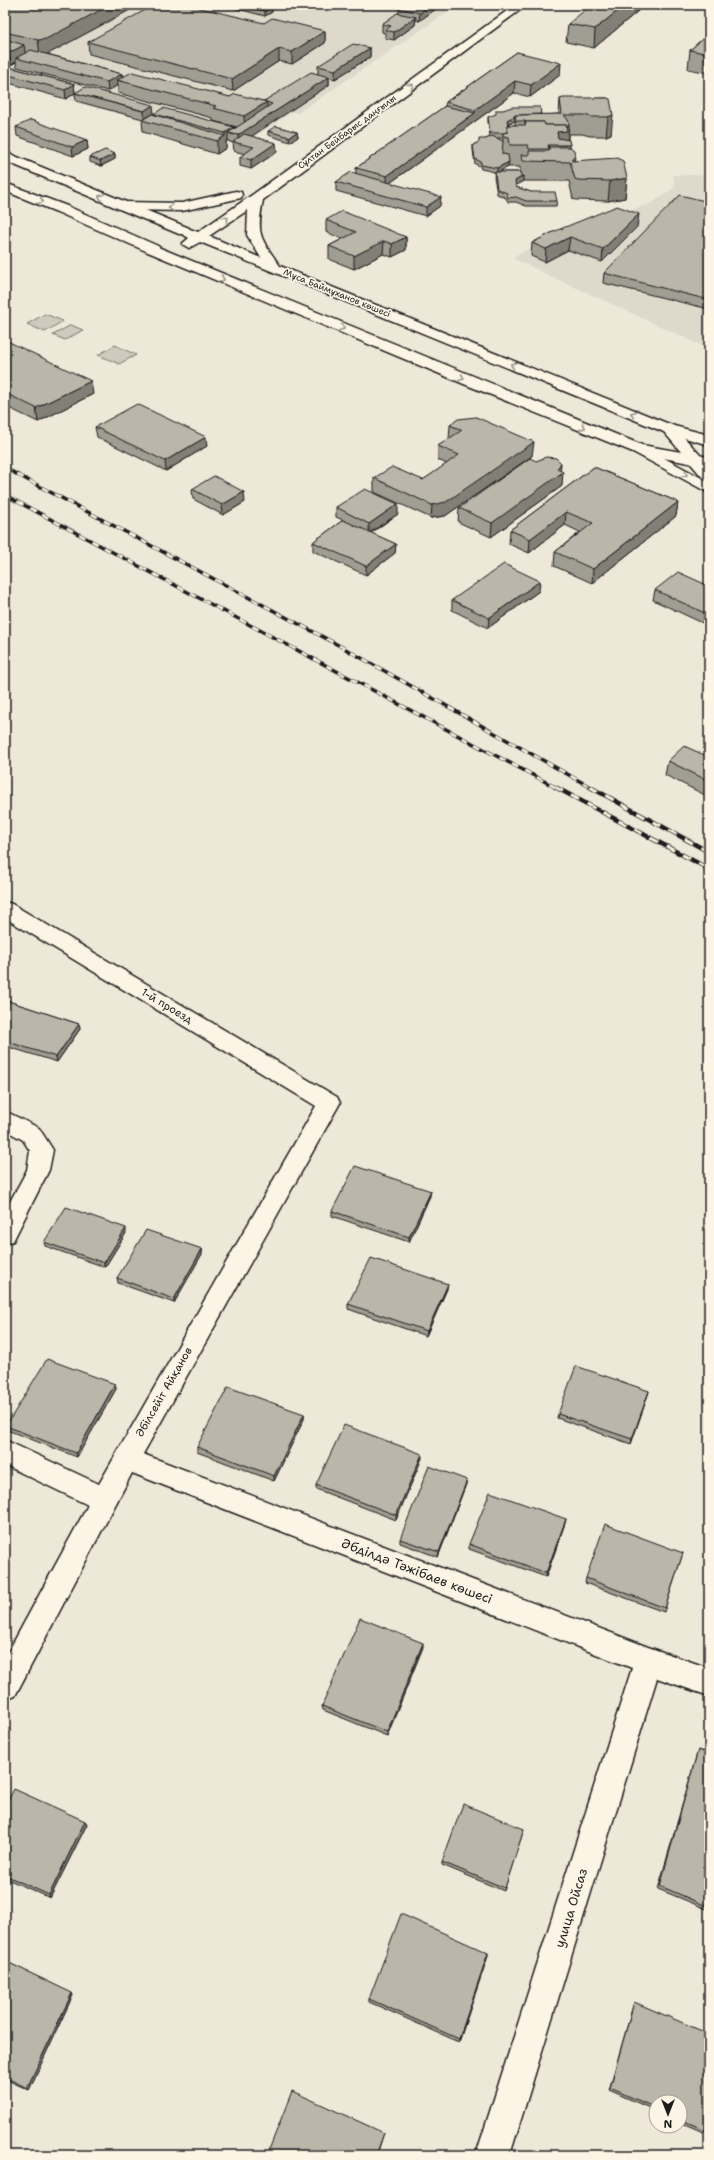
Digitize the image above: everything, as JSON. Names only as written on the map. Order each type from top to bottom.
[{"type":"main road","name":"Сұлтан Бейбарыс даңғылы","points":[[170,256],[197,231],[257,198],[522,5]]},
{"type":"main road","name":"Мұса Баймұханов көшесі","points":[[5,156],[184,231],[197,231],[275,267],[669,429],[709,440]]},
{"type":"main road","points":[[5,187],[62,209],[170,256],[638,449],[709,488]]},
{"type":"main road","points":[[213,212],[247,187]]},
{"type":"main road","points":[[122,206],[182,207],[236,196]]},
{"type":"main road","points":[[257,198],[251,225],[254,241],[275,267]]},
{"type":"main road","points":[[153,248],[184,231]]},
{"type":"main road","points":[[669,429],[702,461],[709,475]]},
{"type":"main road","points":[[638,449],[702,461]]},
{"type":"main road","name":"1-й проезд","points":[[5,909],[329,1103]]},
{"type":"main road","name":"Әбілсейіт Айқанов","points":[[5,1686],[126,1459],[329,1103]]},
{"type":"main road","points":[[5,1120],[31,1134],[42,1150],[38,1170],[5,1234]]},
{"type":"main road","points":[[5,1452],[104,1500]]},
{"type":"main road","name":"Әбділдә Тәжібаев көшесі","points":[[126,1459],[648,1661],[709,1682]]},
{"type":"main road","name":"улица Ойсаз","points":[[493,2155],[648,1661]]},
{"type":"shaded area","points":[[5,5],[458,5],[298,113],[293,112],[239,146],[5,83]]},
{"type":"shaded area","points":[[673,175],[709,175],[709,349],[514,259],[516,255],[537,245],[539,240],[652,203],[675,187]]},
{"type":"shaded area","points":[[45,314],[63,321],[45,332],[27,324]]},
{"type":"shaded area","points":[[71,325],[83,330],[65,340],[53,335]]},
{"type":"shaded area","points":[[115,345],[136,355],[119,364],[98,355]]},
{"type":"building","points":[[5,5],[110,5],[46,39],[38,40],[5,32]]},
{"type":"building","points":[[154,5],[188,5],[264,23],[272,18],[325,31],[292,52],[279,49],[232,79],[88,42]]},
{"type":"building","points":[[239,5],[263,5],[272,7],[265,11]]},
{"type":"building","points":[[403,5],[430,5],[420,13],[399,8]]},
{"type":"building","points":[[591,5],[625,5],[595,29],[568,24]]},
{"type":"building","points":[[397,13],[416,17],[394,32],[385,30],[391,26],[382,24]]},
{"type":"building","points":[[709,33],[709,54],[690,50]]},
{"type":"building","points":[[5,39],[24,45],[9,53],[5,52]]},
{"type":"building","points":[[353,44],[370,48],[335,70],[318,66]]},
{"type":"building","points":[[31,50],[122,74],[107,82],[16,58]]},
{"type":"building","points":[[517,52],[561,63],[531,85],[515,81],[475,110],[446,102]]},
{"type":"building","points":[[5,66],[74,84],[65,90],[5,74]]},
{"type":"building","points":[[132,72],[230,97],[235,94],[267,102],[244,116],[213,108],[216,106],[117,80]]},
{"type":"building","points":[[311,72],[329,77],[238,135],[228,133],[272,104],[264,101]]},
{"type":"building","points":[[85,87],[153,105],[144,111],[75,93]]},
{"type":"building","points":[[563,98],[610,99],[613,115],[608,117],[592,117],[584,115],[564,115],[568,120],[569,125],[566,127],[566,125],[545,125],[544,122],[516,121],[515,115],[562,114],[560,99]]},
{"type":"building","points":[[445,106],[475,113],[387,176],[356,168]]},
{"type":"building","points":[[512,107],[540,107],[541,114],[515,115],[507,120],[507,132],[490,133],[488,117],[496,114],[496,110],[503,110]]},
{"type":"building","points":[[163,108],[234,127],[225,133],[154,114]]},
{"type":"building","points":[[152,114],[225,136],[217,141],[142,120]]},
{"type":"building","points":[[31,120],[87,140],[72,147],[16,127]]},
{"type":"building","points":[[525,122],[544,122],[545,125],[566,125],[567,131],[557,132],[558,138],[569,140],[570,145],[548,145],[549,149],[529,149],[528,145],[510,145],[509,137],[503,136],[503,133],[508,132],[507,125],[526,125]]},
{"type":"building","points":[[276,126],[297,132],[289,137],[268,131]]},
{"type":"building","points":[[244,134],[276,143],[251,160],[240,157],[254,147],[233,142]]},
{"type":"building","points":[[492,136],[503,141],[502,154],[508,155],[509,162],[497,168],[481,165],[481,162],[475,159],[473,145],[479,142],[479,139],[486,139]]},
{"type":"building","points":[[549,147],[570,147],[574,150],[575,156],[572,158],[572,161],[617,158],[623,161],[627,178],[610,181],[578,180],[575,179],[570,162],[522,161],[521,155],[529,155],[529,151],[549,151]]},
{"type":"building","points":[[105,150],[115,154],[100,161],[90,157]]},
{"type":"building","points":[[351,172],[441,197],[426,207],[336,182]]},
{"type":"building","points":[[495,172],[520,172],[521,176],[523,176],[515,181],[516,187],[531,192],[555,192],[557,201],[526,201],[516,197],[508,198],[507,193],[497,189]]},
{"type":"building","points":[[680,195],[709,202],[709,300],[604,273]]},
{"type":"building","points":[[617,206],[639,214],[603,249],[570,237],[546,249],[532,243],[553,232]]},
{"type":"building","points":[[342,211],[406,237],[392,244],[384,241],[354,256],[329,246],[356,232],[326,220]]},
{"type":"building","points":[[5,340],[91,381],[36,408],[5,393]]},
{"type":"building","points":[[137,404],[206,437],[165,461],[95,427]]},
{"type":"building","points":[[476,417],[534,442],[446,502],[432,505],[374,478],[392,467],[423,480],[459,455],[438,446],[462,430],[450,425],[458,419]]},
{"type":"building","points":[[546,457],[556,458],[561,463],[557,469],[563,472],[492,523],[459,508],[530,458],[536,461]]},
{"type":"building","points":[[594,467],[678,502],[593,569],[555,552],[593,523],[566,512],[530,539],[510,530]]},
{"type":"building","points":[[214,476],[244,492],[222,505],[192,489]]},
{"type":"building","points":[[365,489],[398,504],[369,524],[336,507]]},
{"type":"building","points":[[343,520],[396,544],[366,566],[313,542]]},
{"type":"building","points":[[504,564],[540,581],[489,618],[452,600]]},
{"type":"building","points":[[678,572],[709,586],[709,615],[655,590]]},
{"type":"building","points":[[684,746],[709,757],[709,781],[668,761]]},
{"type":"building","points":[[5,1000],[79,1024],[56,1057],[5,1041]]},
{"type":"building","points":[[355,1166],[431,1191],[409,1237],[332,1211]]},
{"type":"building","points":[[66,1207],[126,1228],[104,1263],[44,1242]]},
{"type":"building","points":[[146,1230],[202,1249],[174,1299],[117,1278]]},
{"type":"building","points":[[371,1258],[448,1284],[427,1331],[348,1304]]},
{"type":"building","points":[[47,1359],[115,1384],[76,1453],[6,1426]]},
{"type":"building","points":[[576,1366],[649,1391],[632,1439],[558,1414]]},
{"type":"building","points":[[228,1387],[304,1414],[274,1476],[197,1447]]},
{"type":"building","points":[[344,1425],[422,1454],[396,1515],[316,1485]]},
{"type":"building","points":[[429,1466],[467,1480],[439,1552],[400,1539]]},
{"type":"building","points":[[490,1492],[566,1519],[546,1573],[469,1544]]},
{"type":"building","points":[[605,1524],[683,1553],[665,1608],[586,1578]]},
{"type":"building","points":[[360,1618],[423,1643],[387,1732],[322,1706]]},
{"type":"building","points":[[698,1750],[709,1754],[709,1907],[660,1886]]},
{"type":"building","points":[[14,1789],[85,1821],[49,1895],[5,1875],[5,1806]]},
{"type":"building","points":[[463,1804],[524,1829],[505,1888],[442,1862]]},
{"type":"building","points":[[401,1914],[488,1953],[459,2039],[369,1999]]},
{"type":"building","points":[[5,1961],[72,1993],[27,2088],[5,2077]]},
{"type":"building","points":[[634,2002],[709,2034],[709,2112],[705,2130],[688,2123],[688,2094],[648,2094],[648,2105],[610,2088]]},
{"type":"building","points":[[292,2091],[384,2133],[376,2155],[267,2155]]},
{"type":"railway","points":[[5,468],[342,647],[592,788]]},
{"type":"railway","points":[[5,495],[557,788]]},
{"type":"railway","points":[[555,787],[709,869]]},
{"type":"railway","points":[[590,787],[709,852]]}]
